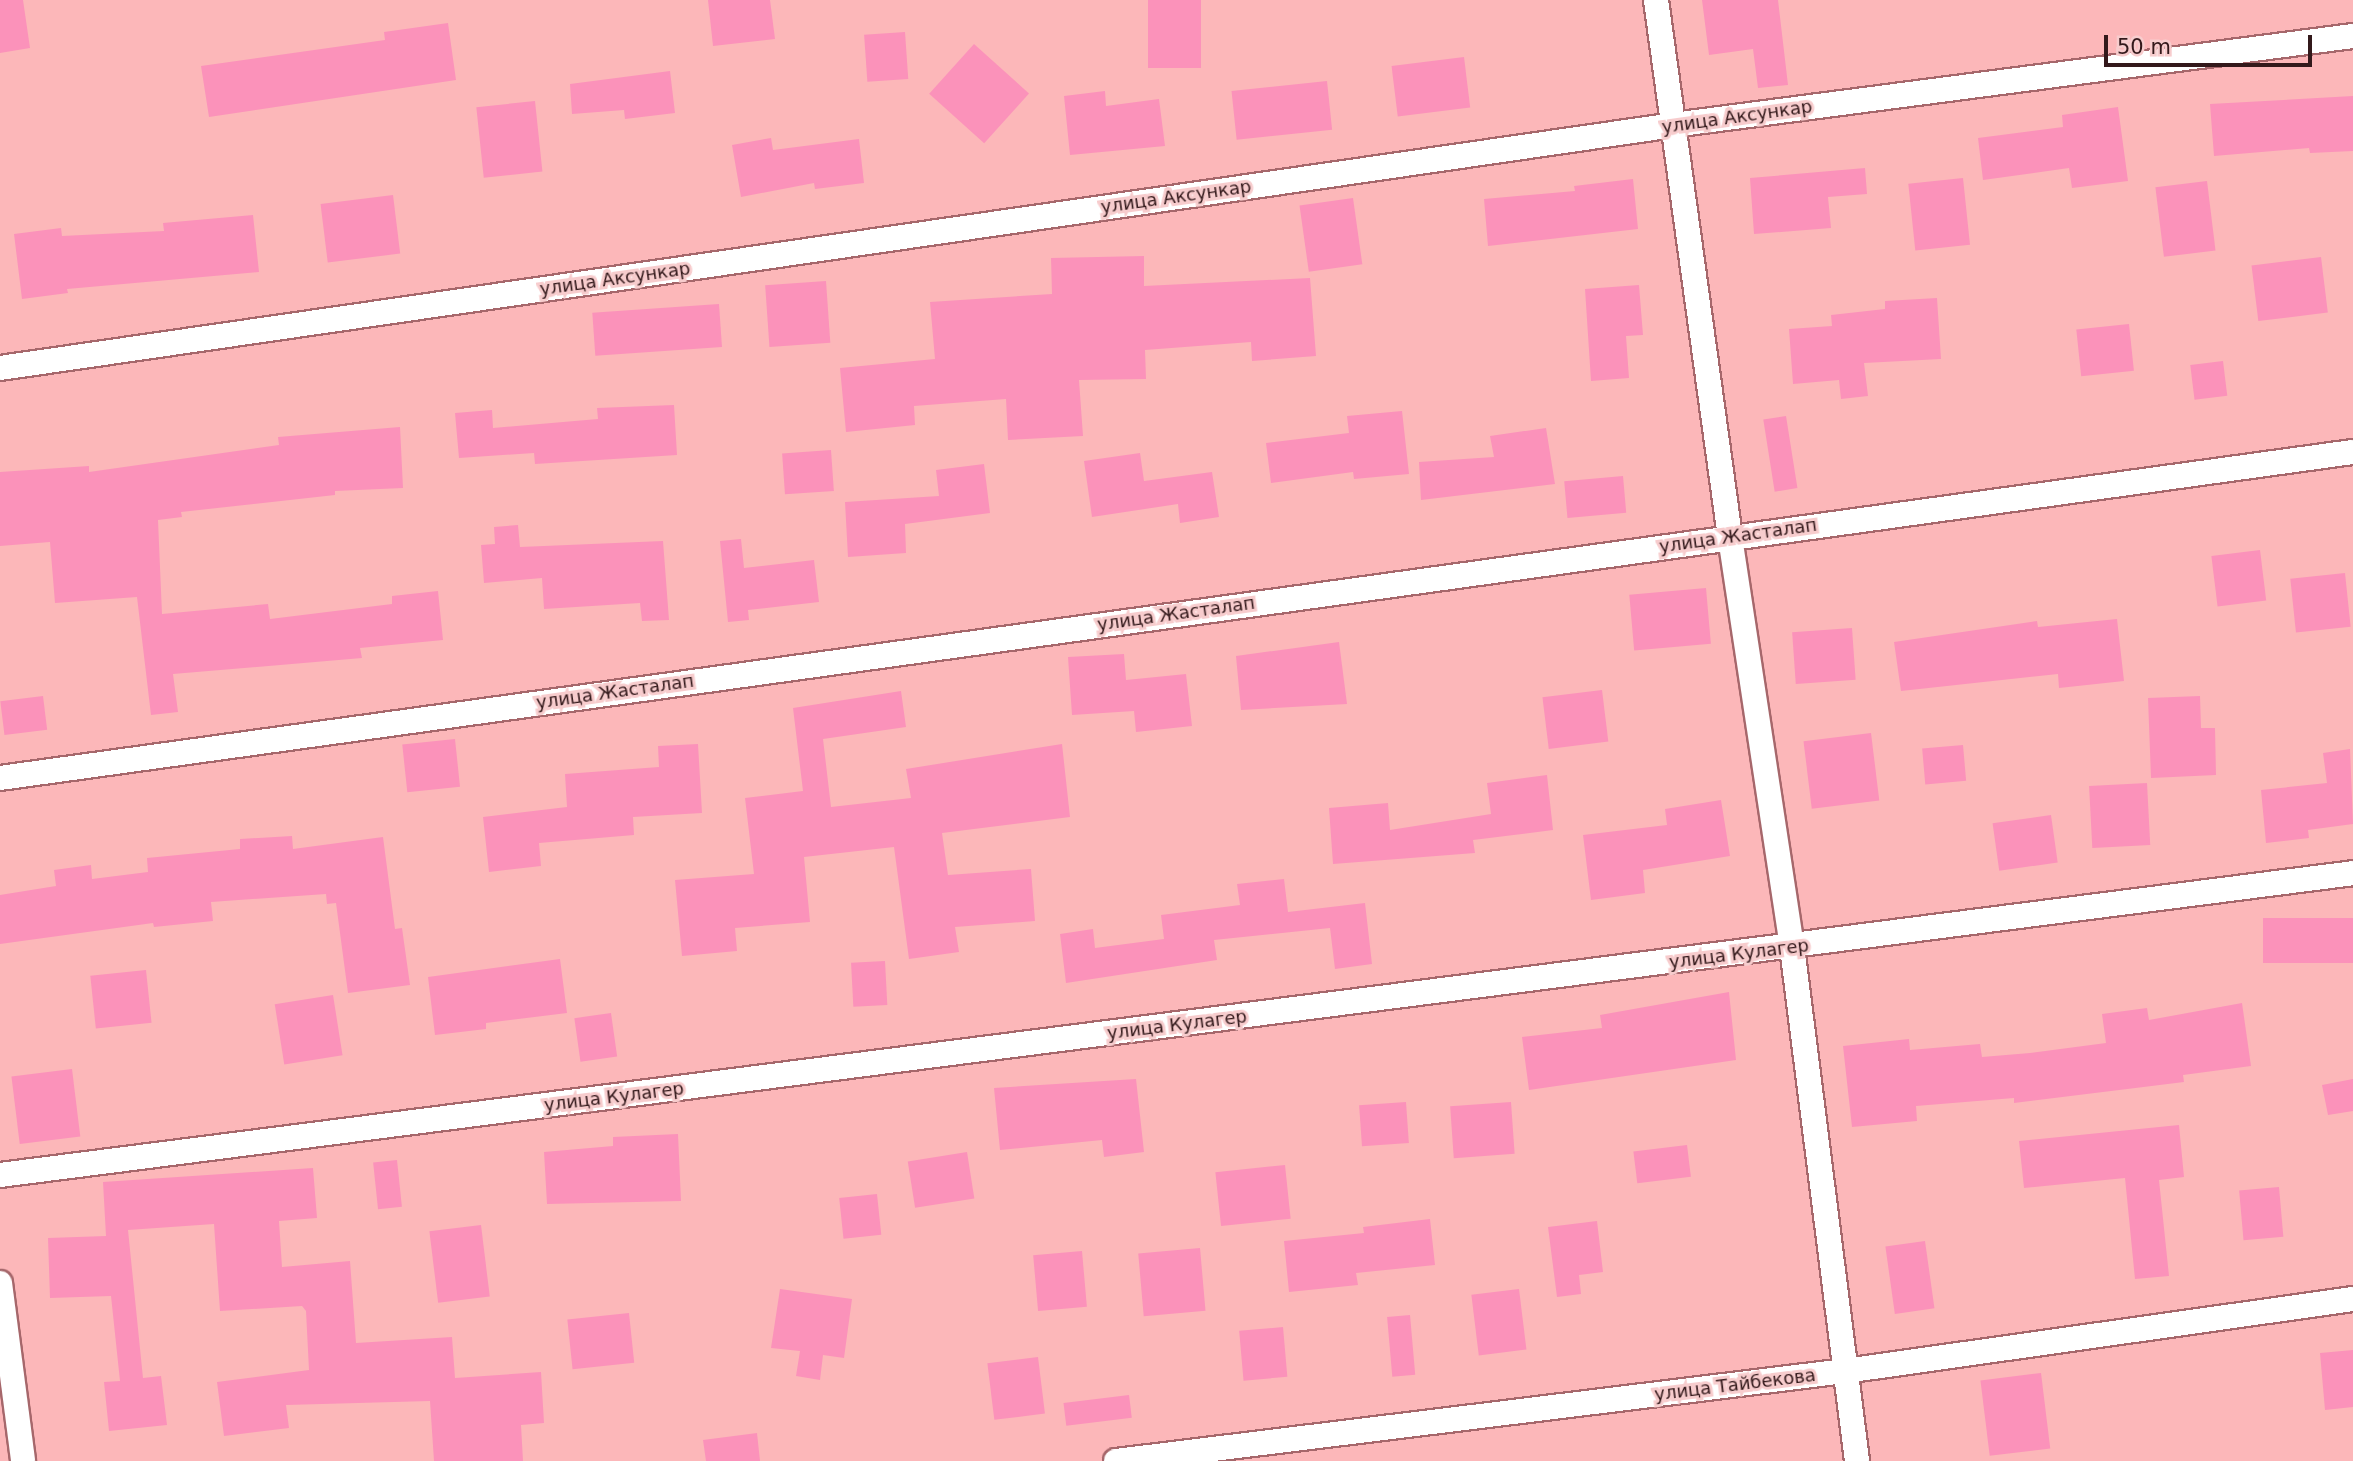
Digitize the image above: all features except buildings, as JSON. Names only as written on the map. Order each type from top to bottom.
[{"type":"street","points":[[1656,0],[1730,537],[1792,947],[1857,1461]]},
{"type":"street","name":"улица Аксункар","points":[[0,368],[1673,125],[2353,36]]},
{"type":"street","name":"улица Жасталап","points":[[0,778],[2353,452]]},
{"type":"street","name":"улица Кулагер","points":[[0,1175],[2353,873]]},
{"type":"street","points":[[0,1283],[23,1461]]},
{"type":"street","name":"улица Тайбекова","points":[[1116,1461],[1845,1371],[2353,1299]]}]
